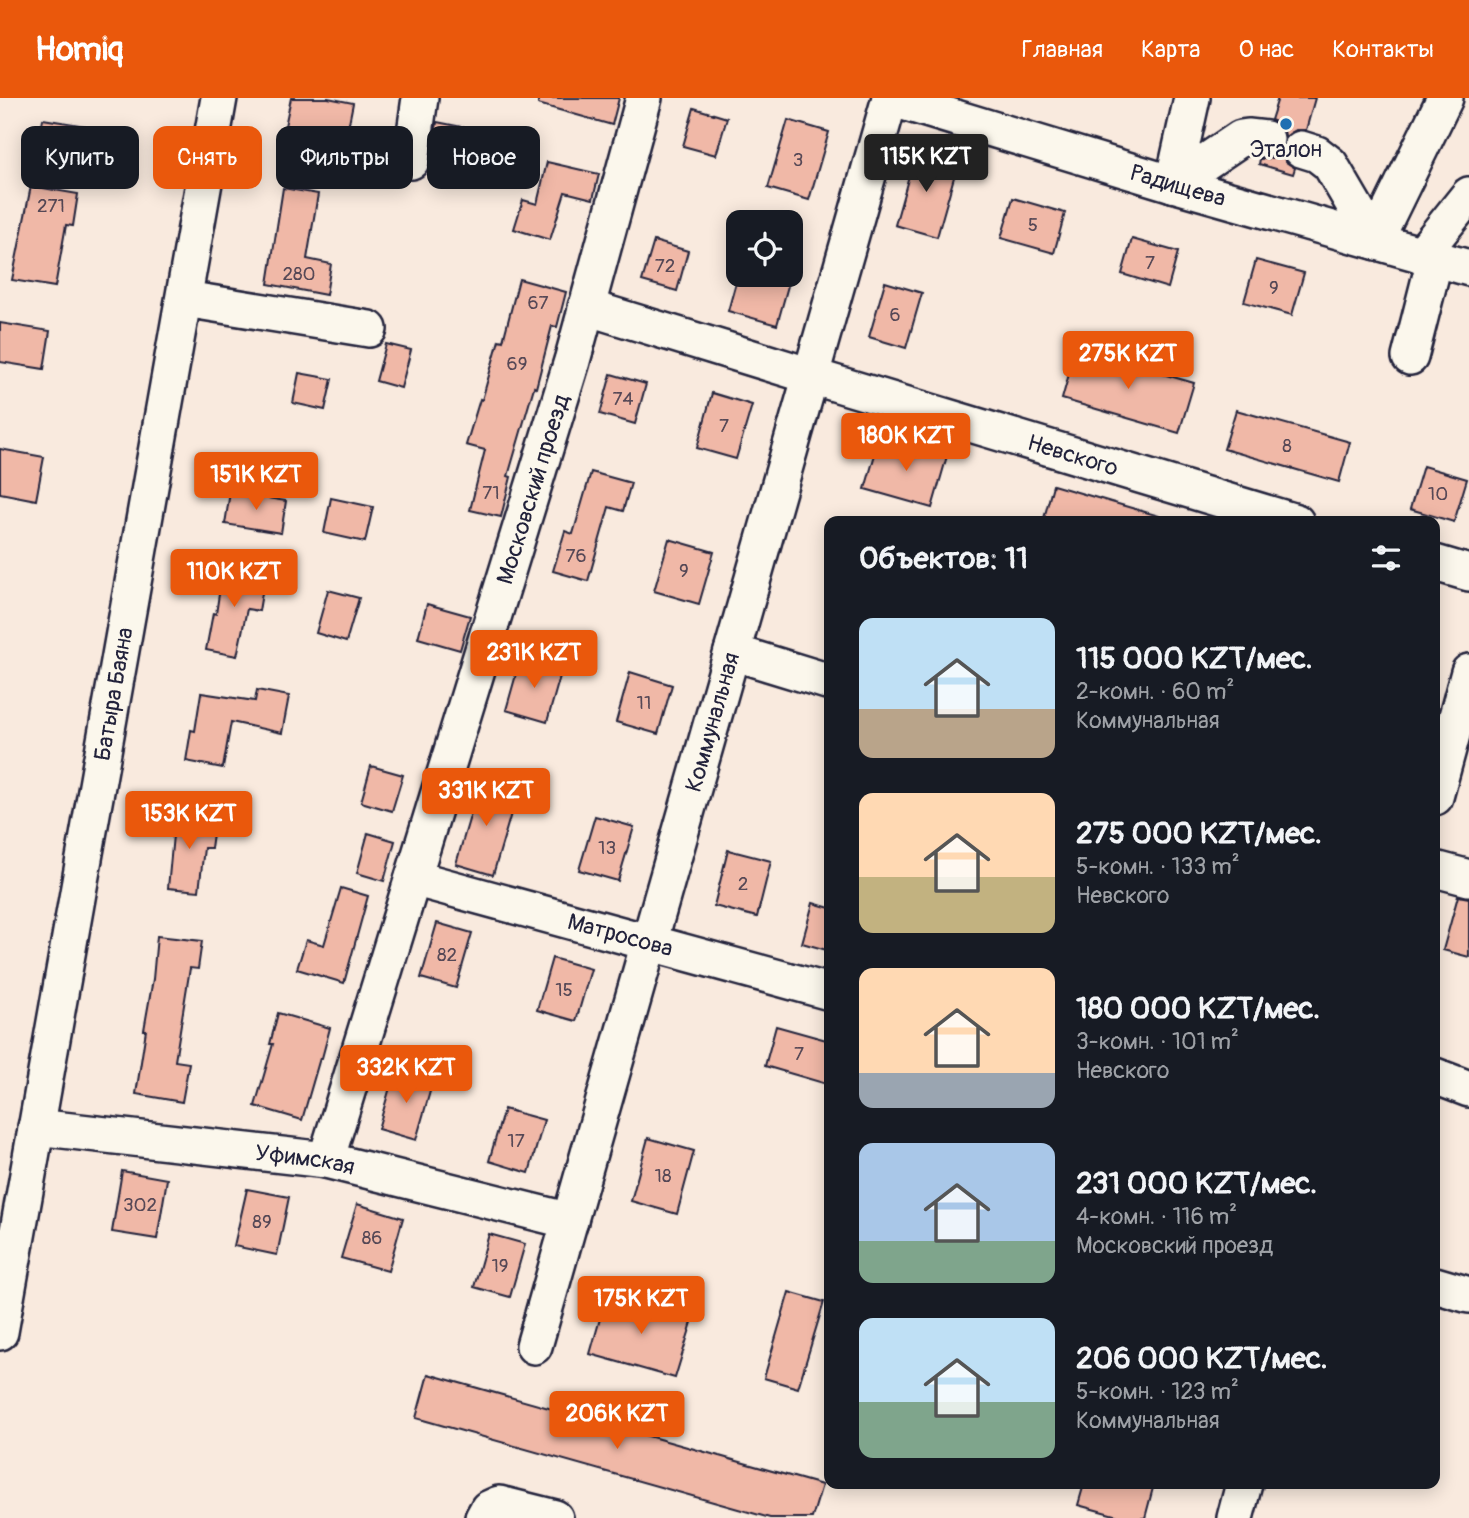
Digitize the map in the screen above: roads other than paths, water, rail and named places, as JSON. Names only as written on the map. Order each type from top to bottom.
[{"type":"street","name":"Батыра Баяна","points":[[0,1332],[11,1201],[36,1127],[219,98]]},
{"type":"street","points":[[413,147],[420,98]]},
{"type":"street","name":"Московский проезд","points":[[327,1160],[572,361],[643,98]]},
{"type":"street","name":"Радищева","points":[[890,98],[944,106],[1173,184],[1469,268]]},
{"type":"street","name":"Коммунальная","points":[[534,1346],[890,98]]},
{"type":"street","points":[[1173,184],[1192,98]]},
{"type":"street","points":[[1376,241],[1445,98]]},
{"type":"street","points":[[1173,184],[1241,138],[1266,139]]},
{"type":"street","points":[[1301,149],[1317,154],[1330,164],[1376,241]]},
{"type":"street","points":[[1410,357],[1428,256],[1469,195]]},
{"type":"street","points":[[185,299],[369,329]]},
{"type":"street","name":"Невского","points":[[586,307],[1276,516]]},
{"type":"street","points":[[1440,564],[1469,573]]},
{"type":"street","points":[[732,652],[824,680]]},
{"type":"street","points":[[1440,779],[1469,672]]},
{"type":"street","points":[[1440,870],[1469,878]]},
{"type":"street","name":"Матросова","points":[[413,877],[824,990]]},
{"type":"street","points":[[1440,1078],[1469,1089]]},
{"type":"street","name":"Уфимская","points":[[36,1127],[327,1160],[570,1221]]},
{"type":"street","points":[[1440,1286],[1469,1295]]},
{"type":"street","points":[[1235,1518],[1243,1489]]},
{"type":"street","points":[[483,1518],[488,1509],[499,1504],[555,1518]]},
{"type":"place","name":"Эталон","points":[[1286,124]]}]
